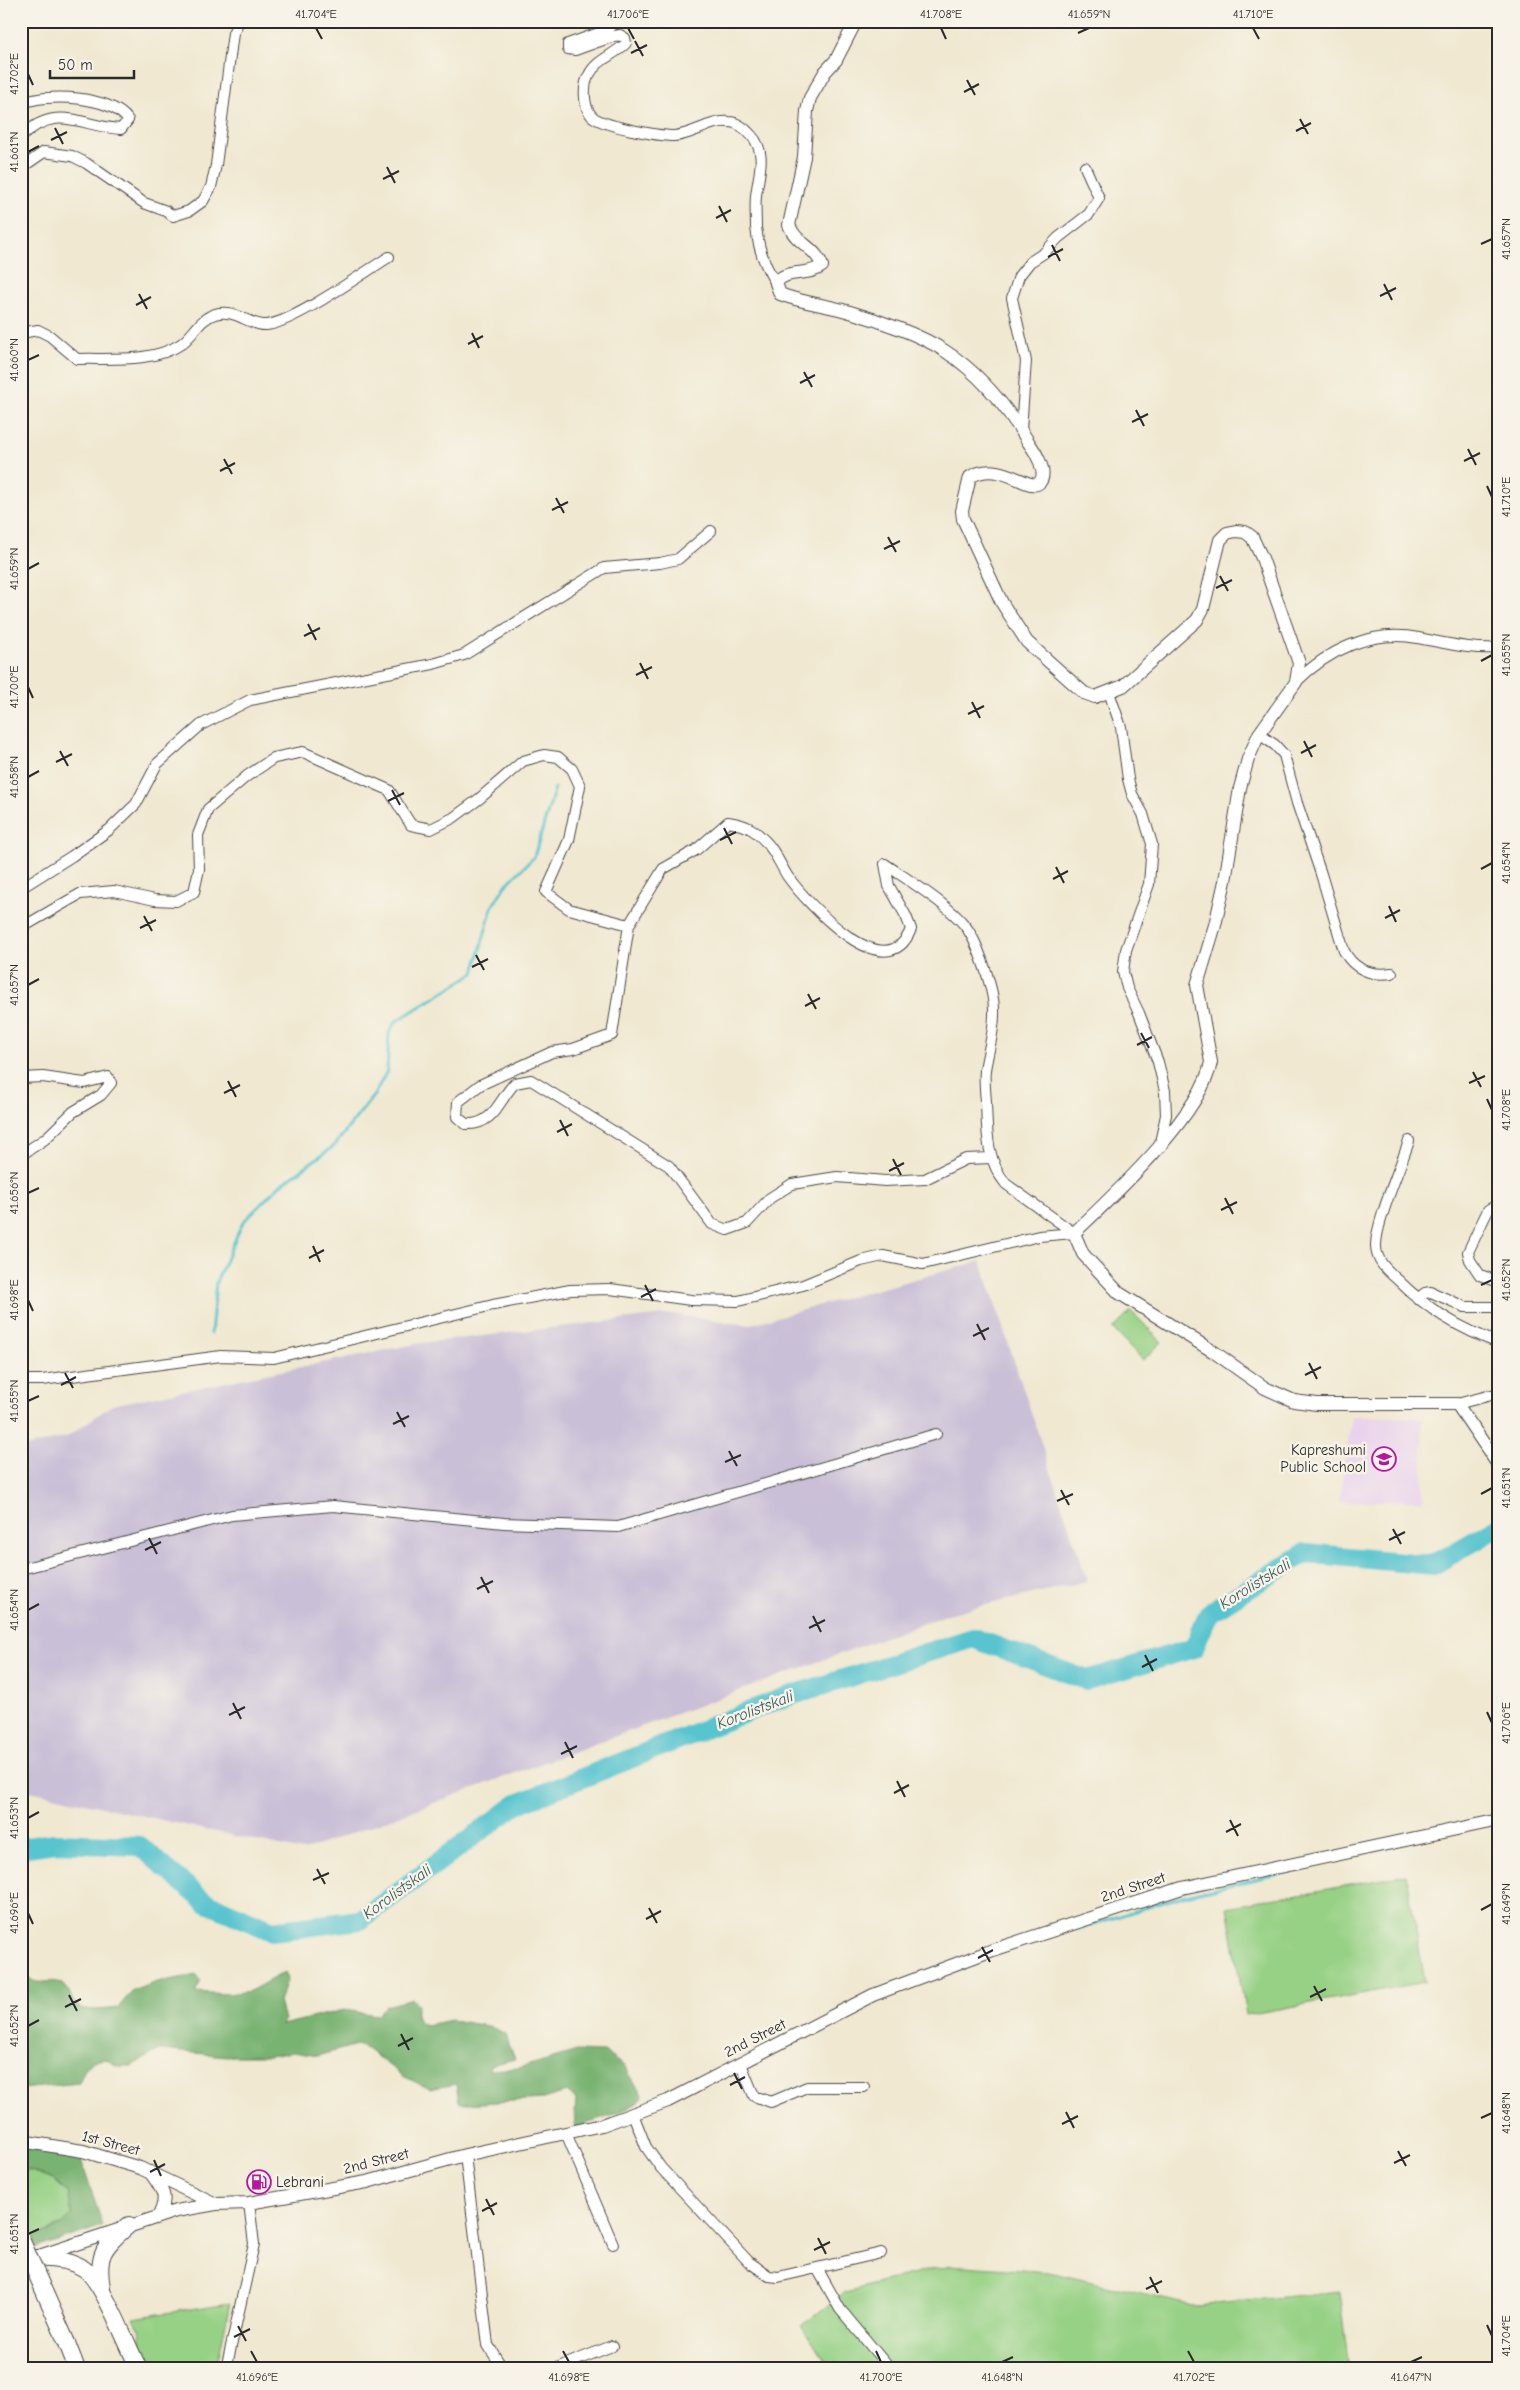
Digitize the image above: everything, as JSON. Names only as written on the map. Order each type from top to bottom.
[{"type":"highway","points":[[103,2295],[98,2266],[108,2244],[129,2225]]},
{"type":"highway","points":[[21,2239],[77,2369]]},
{"type":"highway","points":[[27,2260],[62,2260],[87,2272],[103,2295],[139,2369]]},
{"type":"street","points":[[21,168],[44,152],[72,156],[86,163],[144,203],[166,211],[173,216],[189,211],[203,201],[211,188],[216,165],[233,34],[239,21]]},
{"type":"street","points":[[620,21],[608,29],[568,44],[568,49],[575,50],[614,36],[620,35],[625,38],[626,43],[602,60],[588,76],[585,92],[586,105],[591,116],[640,131],[675,136],[730,122],[742,127],[752,136],[761,156],[756,196],[756,229],[769,272],[780,294],[881,321],[945,350],[984,382],[1003,404],[1021,430],[1038,456],[1042,478],[1040,482],[1034,485],[1025,484],[1013,475],[1001,471],[988,470],[976,474],[970,478],[962,511],[963,519],[1002,603],[1027,642],[1084,693],[1095,697],[1123,686],[1143,671],[1197,620],[1203,609],[1220,540],[1227,533],[1245,532],[1252,537],[1262,558],[1295,647],[1299,663],[1296,682]]},
{"type":"street","points":[[776,283],[779,278],[787,274],[816,271],[822,266],[820,258],[792,234],[789,225],[804,157],[806,111],[810,98],[825,72],[836,60],[856,21]]},
{"type":"street","points":[[21,104],[29,100],[54,97],[75,98],[114,107],[124,114],[128,120],[121,129],[108,129],[78,119],[47,121],[21,137]]},
{"type":"street","points":[[1021,430],[1026,361],[1012,298],[1019,276],[1030,262],[1044,253],[1058,238],[1089,214],[1099,198],[1085,167]]},
{"type":"street","points":[[21,333],[38,330],[50,336],[77,358],[131,357],[162,353],[182,343],[204,319],[216,314],[231,313],[265,325],[288,319],[389,258]]},
{"type":"street","points":[[21,888],[109,830],[136,804],[157,764],[201,725],[250,700],[433,664],[464,655],[604,568],[660,563],[678,559],[711,531]]},
{"type":"street","points":[[21,1380],[42,1380],[221,1356],[274,1358],[493,1305],[570,1290],[610,1289],[691,1300],[738,1301],[803,1285],[861,1261],[883,1256],[923,1264],[1038,1236],[1074,1233],[1159,1148],[1187,1111],[1209,1073],[1211,1062],[1197,985],[1215,925],[1225,881],[1240,788],[1248,759],[1259,734],[1296,682],[1314,664],[1354,644],[1386,636],[1416,638],[1481,648],[1499,648]]},
{"type":"street","points":[[1109,692],[1121,727],[1130,787],[1143,814],[1152,844],[1149,884],[1126,950],[1123,972],[1127,988],[1155,1055],[1165,1091],[1166,1115],[1159,1148]]},
{"type":"street","points":[[1259,734],[1276,745],[1284,754],[1297,803],[1344,951],[1350,962],[1378,975],[1392,973]]},
{"type":"street","points":[[21,928],[80,894],[114,891],[155,900],[176,901],[194,892],[199,870],[198,835],[208,808],[247,776],[274,758],[303,752],[389,790],[411,825],[431,829],[454,818],[523,761],[544,755],[558,757],[572,769],[580,786],[569,840],[546,892],[569,909],[629,925]]},
{"type":"street","points":[[991,1158],[966,1158],[925,1179],[885,1180],[837,1177],[792,1184],[770,1198],[747,1223],[727,1230],[712,1224],[669,1166],[531,1080],[516,1083],[492,1115],[483,1121],[466,1124],[457,1117],[458,1102],[480,1085],[552,1052],[573,1049],[612,1035],[629,925],[663,869],[696,850],[728,822],[748,826],[766,842],[787,876],[817,911],[863,946],[882,952],[898,946],[907,938],[911,929],[889,886],[885,864],[932,897],[966,926],[976,943],[994,1008],[993,1033],[985,1072],[987,1138],[991,1158],[998,1174],[1006,1184],[1074,1233],[1083,1254],[1119,1292],[1198,1341],[1272,1392],[1294,1401],[1317,1404],[1457,1404],[1499,1393]]},
{"type":"street","points":[[21,1078],[43,1077],[84,1083],[108,1077],[111,1082],[101,1095],[72,1112],[46,1138],[21,1155]]},
{"type":"street","points":[[1409,1141],[1378,1231],[1376,1248],[1381,1264],[1417,1299],[1439,1315],[1474,1334],[1499,1342]]},
{"type":"street","points":[[1499,1204],[1488,1210],[1468,1252],[1470,1260],[1480,1276],[1499,1282]]},
{"type":"street","points":[[1417,1299],[1425,1293],[1431,1292],[1465,1307],[1499,1307]]},
{"type":"street","points":[[1457,1404],[1499,1466]]},
{"type":"street","points":[[21,1569],[232,1515],[333,1506],[504,1523],[618,1527],[936,1434]]},
{"type":"street","name":"2nd Street","points":[[27,2260],[158,2217],[216,2204],[249,2203],[367,2182],[465,2155],[602,2124],[668,2101],[873,1995],[993,1950],[1173,1891],[1499,1820]]},
{"type":"street","points":[[741,2064],[754,2096],[771,2102],[807,2088],[864,2087]]},
{"type":"street","points":[[633,2114],[646,2147],[661,2168],[749,2262],[769,2276],[817,2268],[881,2253]]},
{"type":"street","points":[[566,2133],[613,2244]]},
{"type":"street","name":"1st Street","points":[[21,2141],[83,2151],[150,2172],[216,2204]]},
{"type":"street","points":[[465,2155],[488,2345],[503,2369]]},
{"type":"street","points":[[150,2172],[164,2196],[164,2205],[158,2217]]},
{"type":"street","points":[[226,2369],[254,2244],[249,2203]]},
{"type":"street","points":[[817,2268],[840,2309],[890,2369]]},
{"type":"street","points":[[554,2369],[612,2346]]},
{"type":"shaded area","points":[[981,1261],[1087,1581],[951,1613],[303,1851],[21,1789],[21,1448],[67,1437],[112,1405],[421,1343],[673,1314],[748,1325]]},
{"type":"shaded area","name":"Kapreshumi Public School","points":[[1352,1416],[1422,1418],[1423,1500],[1339,1502]]},
{"type":"green space","points":[[1131,1311],[1162,1342],[1143,1360],[1113,1329]]},
{"type":"green space","points":[[1406,1875],[1425,1982],[1246,2015],[1227,1907]]},
{"type":"green space","points":[[285,1972],[288,1978],[279,2002],[284,2020],[282,2025],[344,2010],[377,2015],[386,2006],[413,1999],[418,2004],[416,2016],[419,2022],[425,2025],[452,2020],[493,2027],[505,2034],[515,2059],[490,2065],[489,2070],[519,2068],[577,2051],[604,2052],[625,2067],[643,2096],[622,2111],[574,2128],[576,2099],[566,2092],[543,2099],[465,2104],[459,2102],[456,2084],[430,2089],[403,2076],[367,2049],[356,2045],[318,2056],[293,2052],[269,2056],[228,2056],[159,2050],[131,2066],[118,2066],[105,2059],[93,2061],[84,2071],[79,2083],[21,2089],[21,1973],[37,1982],[61,1983],[66,1987],[76,2005],[85,2009],[97,2010],[118,2008],[132,1991],[157,1982],[197,1975],[201,1981],[195,1992],[228,1994],[250,1991]]},
{"type":"green space","points":[[21,2147],[80,2157],[103,2226],[36,2248],[33,2238],[60,2226],[72,2214],[68,2192],[49,2177],[21,2168]]},
{"type":"green space","points":[[21,2168],[49,2177],[68,2192],[72,2214],[60,2226],[33,2238],[21,2209]]},
{"type":"green space","points":[[949,2265],[1049,2272],[1198,2306],[1340,2291],[1350,2369],[832,2369],[801,2326],[845,2292]]},
{"type":"green space","points":[[230,2303],[216,2369],[136,2369],[141,2331],[133,2318]]},
{"type":"waterway","points":[[211,1333],[216,1282],[243,1222],[279,1186],[334,1146],[374,1095],[387,1071],[389,1033],[395,1022],[474,973],[492,907],[505,886],[534,857],[555,788]]},
{"type":"waterway","name":"Korolistskali","points":[[21,1848],[54,1843],[140,1846],[205,1902],[272,1931],[360,1920],[517,1804],[780,1699],[973,1638],[1087,1680],[1194,1648],[1209,1613],[1305,1553],[1433,1565],[1499,1527]]},
{"type":"waterway","points":[[1078,1929],[1186,1895],[1291,1871]]},
{"type":"place","name":"Kapreshumi Public School","points":[[1384,1459]]},
{"type":"place","name":"Lebrani","points":[[259,2182]]}]
